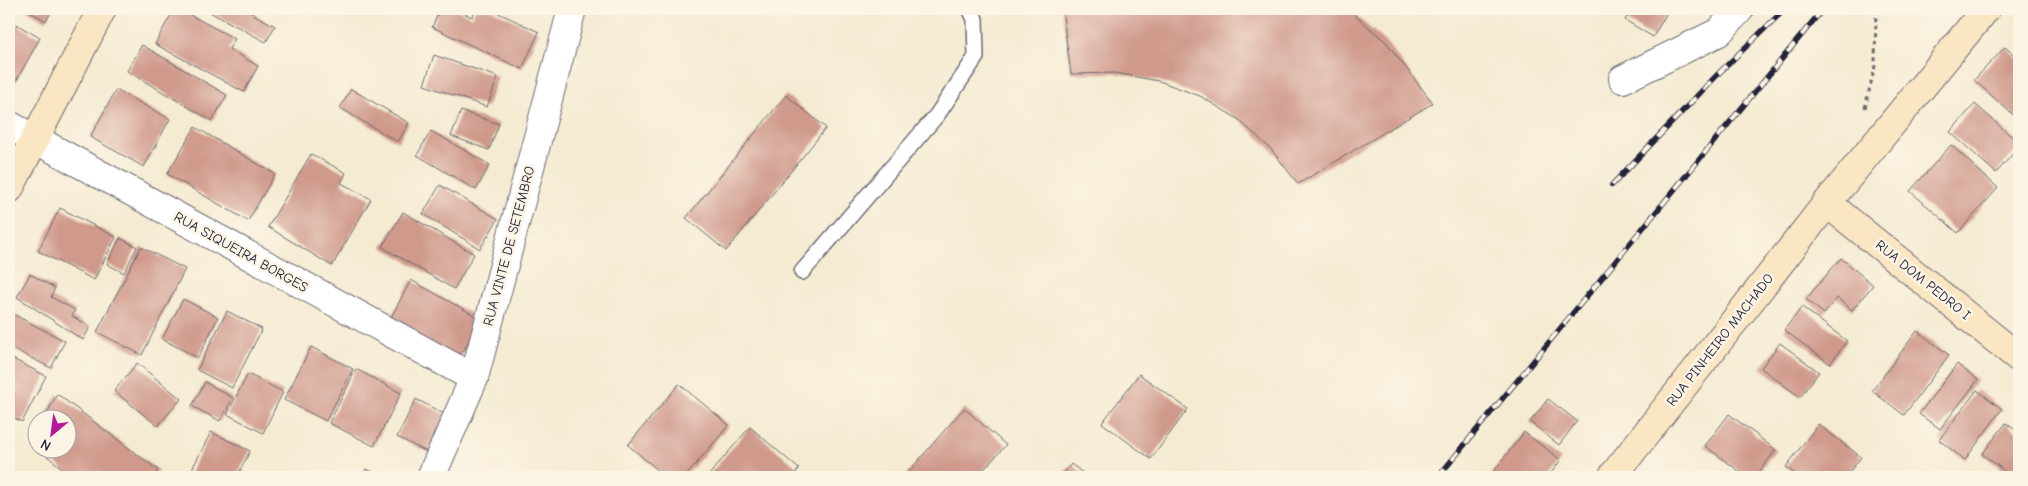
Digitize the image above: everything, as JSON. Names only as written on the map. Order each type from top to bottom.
[{"type":"main road","points":[[9,189],[102,9]]},
{"type":"main road","name":"RUA PINHEIRO MACHADO","points":[[1612,477],[1827,203],[1986,9]]},
{"type":"main road","name":"RUA DOM PEDRO I","points":[[1827,203],[2019,358]]},
{"type":"street","name":"RUA VINTE DE SETEMBRO","points":[[431,477],[474,378],[572,9]]},
{"type":"street","points":[[1623,79],[1719,32],[1740,9]]},
{"type":"street","name":"RUA SIQUEIRA BORGES","points":[[9,125],[474,378]]},
{"type":"lane","points":[[802,272],[937,115],[976,56],[976,18],[970,9]]},
{"type":"path","points":[[1864,112],[1875,66],[1876,9]]},
{"type":"building","points":[[25,9],[53,9],[46,21]]},
{"type":"building","points":[[174,9],[179,9],[235,39],[229,49],[258,66],[244,92],[155,44]]},
{"type":"building","points":[[204,9],[244,9],[275,26],[266,42]]},
{"type":"building","points":[[440,9],[455,9],[472,17],[476,9],[490,9],[539,32],[522,69],[432,27]]},
{"type":"building","points":[[1062,9],[1348,9],[1386,42],[1433,103],[1298,184],[1271,149],[1238,119],[1200,96],[1159,81],[1115,73],[1071,74]]},
{"type":"building","points":[[1632,9],[1669,9],[1653,37],[1625,20]]},
{"type":"building","points":[[9,20],[40,38],[14,85],[9,82]]},
{"type":"building","points":[[142,45],[227,95],[212,121],[127,71]]},
{"type":"building","points":[[2005,47],[2019,59],[2019,120],[1974,80]]},
{"type":"building","points":[[434,55],[498,77],[487,107],[424,85]]},
{"type":"building","points":[[351,89],[409,123],[398,142],[340,108]]},
{"type":"building","points":[[116,90],[170,119],[144,167],[90,137]]},
{"type":"building","points":[[786,95],[826,128],[726,251],[686,218]]},
{"type":"building","points":[[1975,104],[2019,143],[2019,147],[1996,173],[1950,132]]},
{"type":"building","points":[[461,111],[499,124],[489,150],[451,136]]},
{"type":"building","points":[[195,127],[275,174],[248,221],[167,174]]},
{"type":"building","points":[[431,131],[490,165],[476,190],[417,155]]},
{"type":"building","points":[[1951,145],[1998,188],[1958,233],[1910,191]]},
{"type":"building","points":[[311,154],[346,173],[341,183],[371,199],[332,266],[268,227]]},
{"type":"building","points":[[440,185],[498,219],[480,249],[423,214]]},
{"type":"building","points":[[60,208],[116,237],[94,280],[38,251]]},
{"type":"building","points":[[403,212],[474,254],[454,289],[382,247]]},
{"type":"building","points":[[120,238],[137,247],[124,273],[107,264]]},
{"type":"building","points":[[141,247],[185,269],[142,355],[97,332]]},
{"type":"building","points":[[1841,258],[1873,285],[1852,310],[1837,298],[1824,314],[1806,299]]},
{"type":"building","points":[[30,274],[55,288],[51,297],[75,310],[72,316],[90,327],[83,340],[17,297]]},
{"type":"building","points":[[411,280],[481,319],[459,359],[389,321]]},
{"type":"building","points":[[183,299],[218,317],[198,358],[162,339]]},
{"type":"building","points":[[1802,307],[1847,341],[1830,364],[1784,330]]},
{"type":"building","points":[[227,311],[262,329],[232,388],[197,370]]},
{"type":"building","points":[[9,312],[65,341],[51,368],[9,347]]},
{"type":"building","points":[[1917,331],[1949,355],[1904,415],[1872,391]]},
{"type":"building","points":[[1780,343],[1819,372],[1800,397],[1761,368]]},
{"type":"building","points":[[311,347],[353,369],[326,421],[284,400]]},
{"type":"building","points":[[9,357],[46,376],[22,422],[9,415]]},
{"type":"building","points":[[137,363],[181,399],[158,426],[114,391]]},
{"type":"building","points":[[1957,364],[1978,380],[1940,429],[1919,414]]},
{"type":"building","points":[[356,369],[401,393],[374,446],[329,423]]},
{"type":"building","points":[[248,374],[283,392],[263,433],[227,414]]},
{"type":"building","points":[[1139,374],[1188,409],[1151,459],[1102,423]]},
{"type":"building","points":[[205,382],[233,398],[220,421],[192,406]]},
{"type":"building","points":[[679,384],[729,425],[685,477],[666,477],[628,445]]},
{"type":"building","points":[[1977,390],[2002,409],[1965,460],[1939,440]]},
{"type":"building","points":[[57,394],[76,408],[50,408]]},
{"type":"building","points":[[416,399],[448,416],[429,453],[397,437]]},
{"type":"building","points":[[1548,399],[1577,421],[1559,445],[1530,422]]},
{"type":"building","points":[[964,408],[1006,445],[977,477],[904,477]]},
{"type":"building","points":[[78,410],[158,470],[154,477],[73,477],[49,458],[78,458]]},
{"type":"building","points":[[1729,414],[1776,450],[1755,477],[1747,477],[1705,446]]},
{"type":"building","points":[[2006,423],[2019,433],[2019,462],[2010,475],[1982,454]]},
{"type":"building","points":[[1818,424],[1861,457],[1846,477],[1799,477],[1786,467]]},
{"type":"building","points":[[750,427],[799,469],[792,477],[707,477]]},
{"type":"building","points":[[211,432],[250,451],[237,477],[188,477]]},
{"type":"building","points":[[1524,432],[1561,460],[1548,477],[1489,477]]},
{"type":"building","points":[[1071,464],[1088,477],[1061,477]]},
{"type":"building","points":[[366,469],[383,477],[362,477]]},
{"type":"railway","points":[[1612,185],[1719,73],[1785,9]]},
{"type":"railway","points":[[1438,477],[1823,9]]}]
